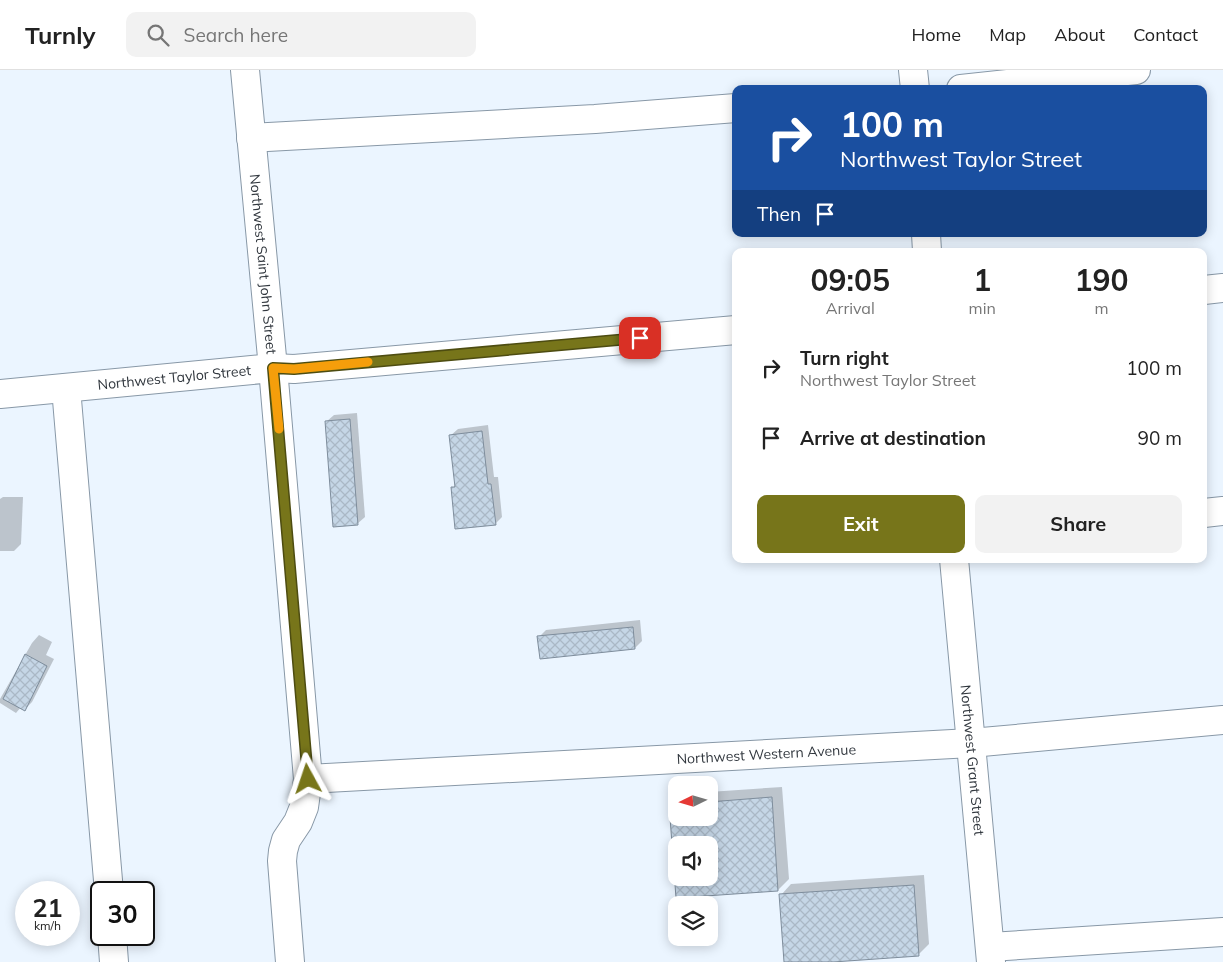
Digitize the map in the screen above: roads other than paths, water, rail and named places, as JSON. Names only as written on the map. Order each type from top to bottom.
[{"type":"street","name":"Northwest Saint John Street","points":[[245,70],[273,368],[308,779],[304,807],[298,822],[286,840],[283,851],[282,862],[290,962]]},
{"type":"street","points":[[913,70],[915,85]]},
{"type":"street","points":[[998,85],[1136,70]]},
{"type":"street","points":[[251,138],[595,119],[732,108]]},
{"type":"street","points":[[1207,290],[1223,288]]},
{"type":"street","name":"Northwest Taylor Street","points":[[0,394],[273,368],[294,369],[732,330]]},
{"type":"street","points":[[66,388],[108,881]]},
{"type":"street","points":[[1207,513],[1223,511]]},
{"type":"street","name":"Northwest Grant Street","points":[[954,563],[991,954]]},
{"type":"street","name":"Northwest Western Avenue","points":[[308,779],[971,742],[1223,720]]},
{"type":"street","points":[[991,954],[1223,932]]},
{"type":"street","points":[[113,946],[114,962]]}]
